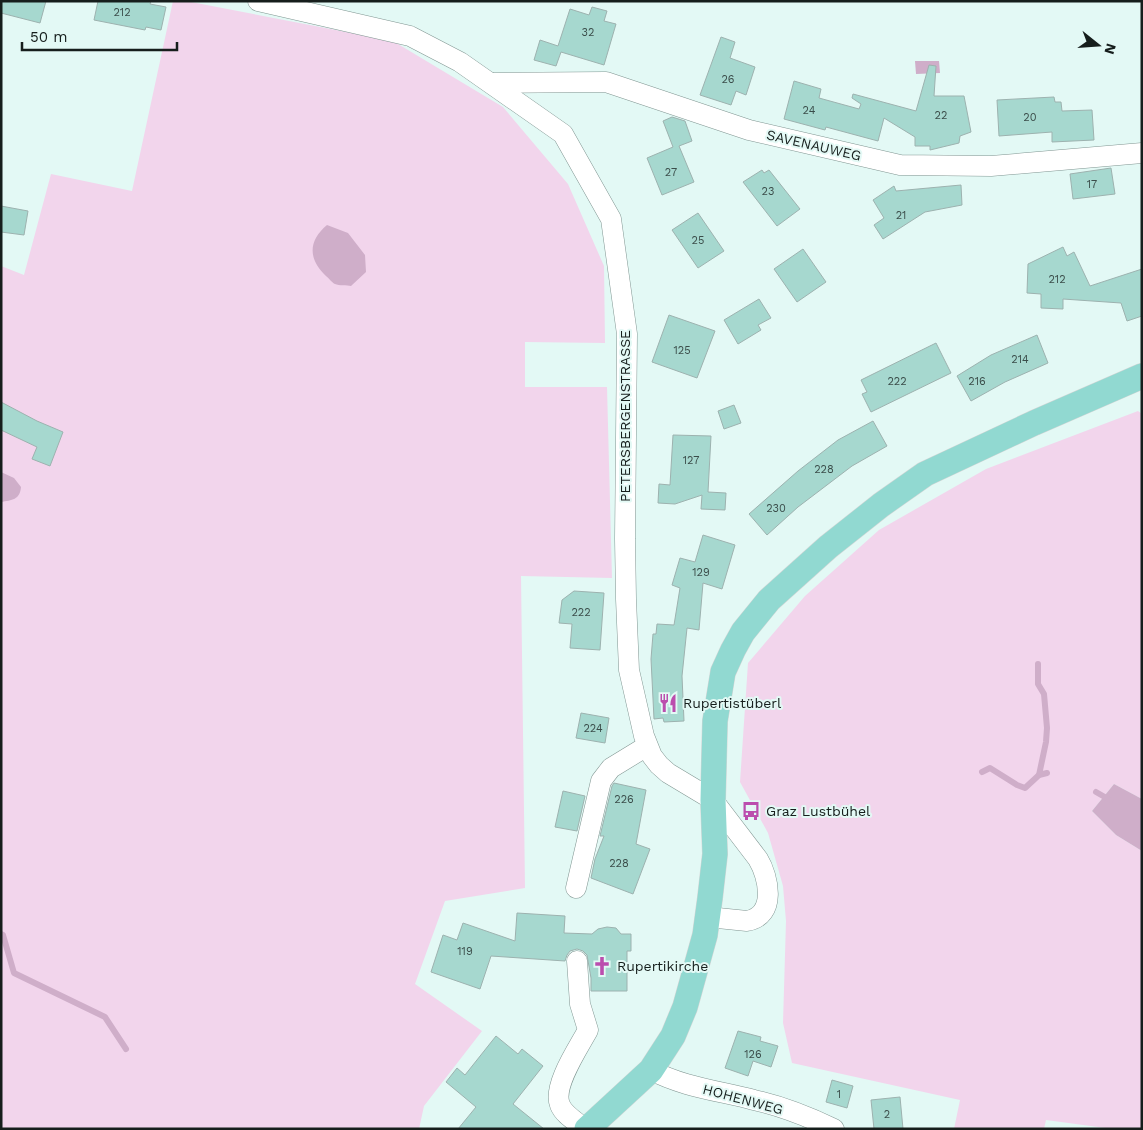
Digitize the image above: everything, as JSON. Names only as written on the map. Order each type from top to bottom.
[{"type":"main road","points":[[586,1129],[651,1070],[673,1036],[686,1007],[708,917],[715,854],[715,721],[724,672],[743,632],[769,600],[828,547],[881,505],[925,474],[1034,423],[1142,376]]},
{"type":"street","name":"PETERSBERGENSTRASSE","points":[[258,1],[410,36],[460,62],[563,134],[611,219],[627,334],[625,539],[630,670],[647,746],[652,756],[668,773],[714,800]]},
{"type":"street","name":"SAVENAUWEG","points":[[492,83],[606,82],[749,130],[900,166],[990,166],[1142,153]]},
{"type":"street","points":[[576,888],[601,781],[611,768],[647,746]]},
{"type":"street","points":[[708,917],[752,920],[762,912],[768,894],[764,868],[714,800]]},
{"type":"street","points":[[577,961],[580,1004],[588,1030],[560,1084],[559,1102],[568,1115],[586,1129]]},
{"type":"street","name":"HOHENWEG","points":[[651,1070],[669,1080],[757,1100],[834,1129]]},
{"type":"shaded area","points":[[173,1],[186,1],[393,41],[503,107],[568,184],[604,266],[605,343],[525,342],[525,387],[607,387],[612,578],[521,576],[525,888],[445,901],[415,984],[482,1031],[424,1106],[419,1129],[1,1129],[1,266],[24,275],[51,174],[132,191]]},
{"type":"shaded area","points":[[915,61],[939,61],[940,73],[916,74]]},
{"type":"shaded area","points":[[327,225],[348,233],[365,255],[366,272],[351,286],[334,283],[320,270],[313,257],[316,237]]},
{"type":"shaded area","points":[[1138,411],[1142,414],[1142,799],[1114,784],[1092,811],[1116,835],[1142,851],[1142,1129],[1113,1129],[1046,1120],[1044,1129],[954,1129],[960,1100],[792,1063],[783,1023],[786,921],[783,886],[768,833],[740,782],[748,663],[805,596],[879,530],[986,469]]},
{"type":"shaded area","points":[[1,472],[14,478],[21,487],[19,495],[12,500],[1,502]]},
{"type":"shaded area","points":[[1114,784],[1142,799],[1142,851],[1116,835],[1092,811]]},
{"type":"building","points":[[1,1],[46,1],[40,23],[1,13]]},
{"type":"building","points":[[98,1],[151,1],[150,4],[166,7],[161,30],[146,27],[145,30],[94,20]]},
{"type":"building","points":[[592,7],[607,11],[604,21],[616,24],[604,65],[561,52],[556,66],[534,60],[540,40],[558,46],[570,9],[589,15]]},
{"type":"building","points":[[721,37],[735,42],[730,58],[755,67],[746,95],[736,91],[731,105],[700,95]]},
{"type":"building","points":[[929,65],[936,66],[934,96],[964,96],[971,132],[960,136],[959,143],[930,150],[930,146],[915,146],[915,137],[884,118],[878,141],[826,127],[825,130],[784,119],[794,81],[821,89],[819,98],[859,109],[861,104],[852,98],[853,94],[916,111]]},
{"type":"building","points":[[1054,97],[1055,102],[1061,102],[1062,111],[1092,110],[1094,140],[1052,142],[1052,132],[999,136],[997,100]]},
{"type":"building","points":[[672,117],[685,121],[692,141],[679,146],[694,182],[662,195],[647,158],[673,147],[663,121]]},
{"type":"building","points":[[1111,168],[1115,194],[1073,199],[1070,174]]},
{"type":"building","points":[[762,170],[764,173],[769,170],[800,209],[777,226],[743,182]]},
{"type":"building","points":[[961,185],[962,205],[925,212],[883,239],[874,225],[884,218],[873,200],[894,186],[896,191]]},
{"type":"building","points":[[1,206],[28,211],[24,235],[1,232]]},
{"type":"building","points":[[698,213],[724,251],[698,268],[672,230]]},
{"type":"building","points":[[1063,247],[1067,256],[1074,252],[1090,286],[1142,269],[1142,316],[1127,321],[1121,303],[1063,299],[1063,309],[1041,308],[1041,294],[1027,293],[1028,264]]},
{"type":"building","points":[[803,249],[826,282],[797,302],[774,269]]},
{"type":"building","points":[[759,299],[771,318],[758,325],[761,330],[738,344],[724,320]]},
{"type":"building","points":[[669,315],[715,331],[697,378],[652,362]]},
{"type":"building","points":[[1037,335],[1048,363],[1005,382],[971,401],[957,376],[991,355]]},
{"type":"building","points":[[936,343],[951,373],[871,412],[862,394],[867,392],[861,380]]},
{"type":"building","points":[[1,402],[63,432],[50,466],[32,459],[37,447],[1,430]]},
{"type":"building","points":[[734,405],[741,423],[724,429],[718,411]]},
{"type":"building","points":[[873,421],[887,446],[852,466],[798,507],[767,535],[749,514],[798,471],[838,440]]},
{"type":"building","points":[[673,435],[711,436],[708,492],[726,493],[725,510],[701,509],[702,495],[675,504],[658,503],[659,484],[670,485]]},
{"type":"building","points":[[703,535],[735,545],[722,589],[703,583],[699,630],[687,628],[682,676],[684,721],[664,722],[663,718],[654,719],[651,659],[653,634],[656,634],[657,624],[674,625],[680,588],[672,585],[680,558],[695,562]]},
{"type":"building","points":[[574,591],[604,593],[600,650],[570,648],[572,624],[559,623],[562,600]]},
{"type":"building","points":[[581,713],[609,718],[605,743],[576,738]]},
{"type":"building","points":[[614,783],[646,790],[636,844],[650,849],[633,894],[591,878],[595,859],[604,836],[600,836]]},
{"type":"building","points":[[563,791],[585,796],[577,831],[555,827]]},
{"type":"building","points":[[517,913],[565,916],[564,933],[592,934],[598,929],[607,927],[616,928],[621,934],[631,934],[631,951],[627,951],[627,991],[591,991],[587,955],[577,949],[570,951],[565,961],[491,956],[480,989],[431,972],[443,935],[457,940],[463,923],[515,941]]},
{"type":"building","points":[[738,1031],[761,1037],[760,1041],[778,1046],[771,1067],[753,1061],[748,1076],[725,1068]]},
{"type":"building","points":[[496,1036],[518,1054],[522,1049],[543,1066],[513,1104],[544,1129],[458,1129],[476,1107],[446,1082],[457,1068],[465,1075]]},
{"type":"building","points":[[832,1080],[853,1086],[847,1108],[826,1102]]},
{"type":"building","points":[[900,1097],[903,1129],[874,1129],[871,1100]]},
{"type":"waterway","points":[[1038,664],[1038,684],[1044,694],[1047,728],[1039,775]]},
{"type":"waterway","points":[[982,772],[990,768],[1025,788],[1039,775],[1047,773]]},
{"type":"waterway","points":[[1096,792],[1110,800]]},
{"type":"waterway","points":[[1,934],[3,935],[14,973],[105,1017],[126,1049]]},
{"type":"place","name":"Rupertistüberl","points":[[668,703]]},
{"type":"place","name":"Graz Lustbühel","points":[[751,811]]},
{"type":"place","name":"Rupertikirche","points":[[602,966]]}]
